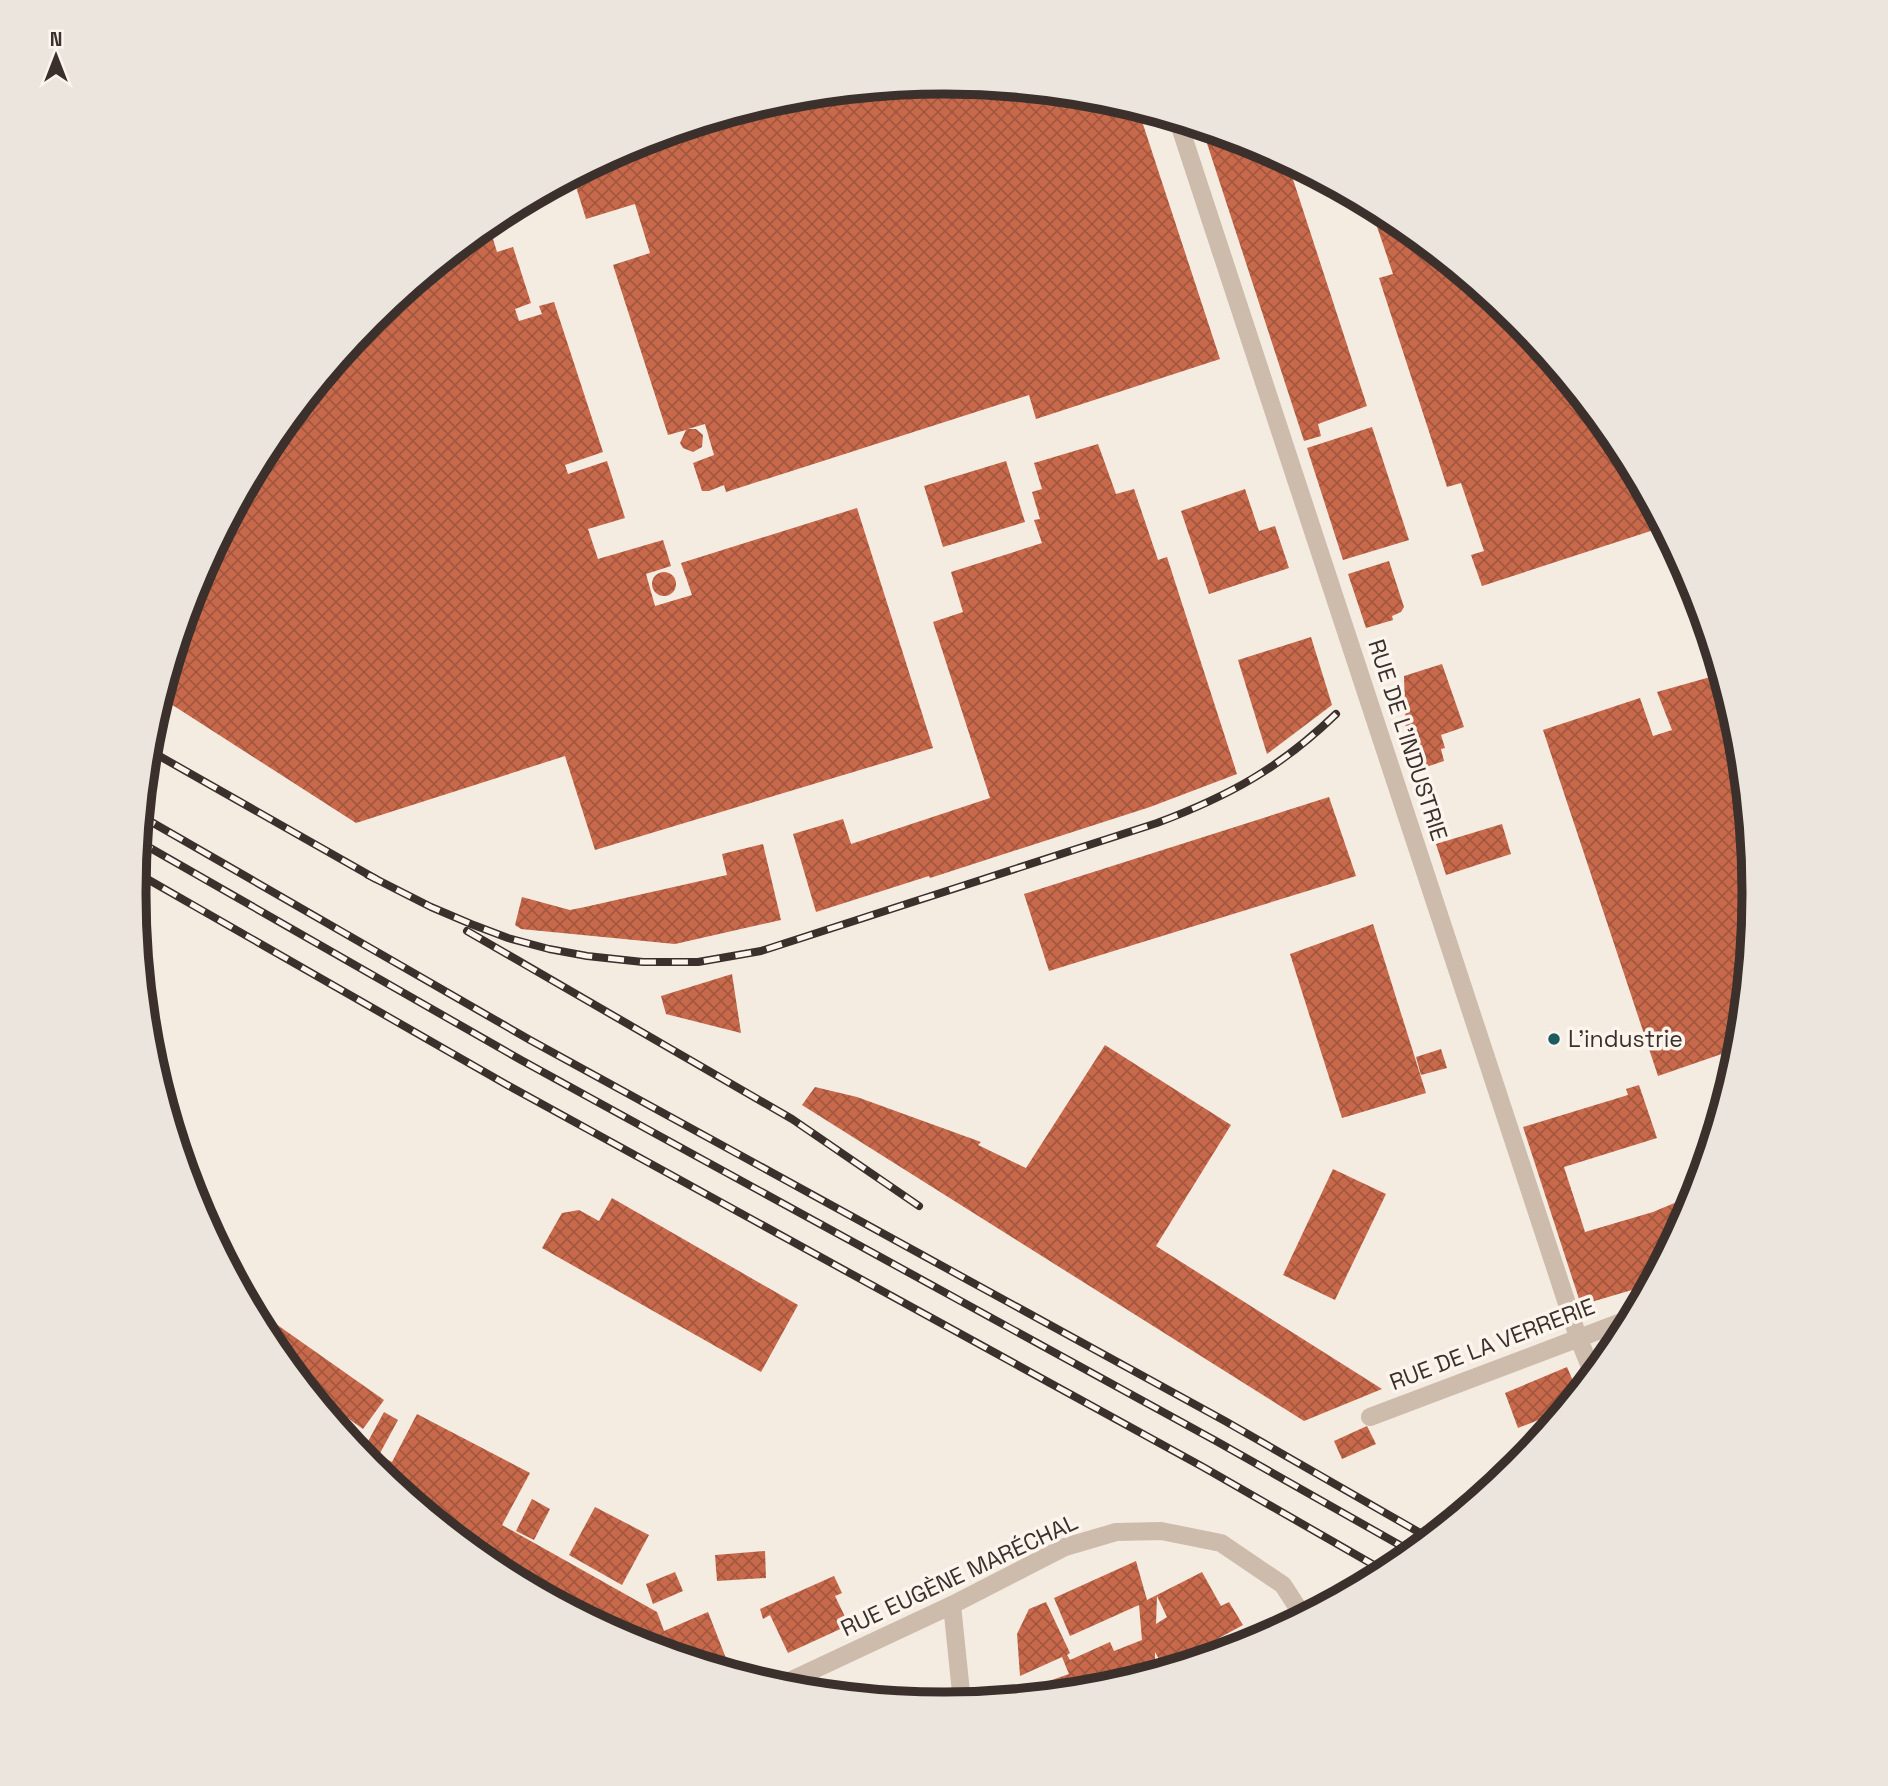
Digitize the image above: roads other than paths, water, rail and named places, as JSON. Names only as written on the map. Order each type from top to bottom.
[{"type":"street","name":"RUE DE L'INDUSTRIE","points":[[1181,131],[1589,1363]]},
{"type":"street","name":"RUE DE LA VERRERIE","points":[[1370,1417],[1616,1323]]},
{"type":"street","name":"RUE EUGÈNE MARÉCHAL","points":[[797,1678],[952,1605],[1065,1547],[1116,1532],[1161,1531],[1221,1542],[1283,1585],[1298,1608]]},
{"type":"street","points":[[952,1605],[961,1691]]},
{"type":"railway","points":[[368,875],[471,924],[549,949],[643,962],[698,962],[761,951],[1157,823],[1252,779],[1295,750],[1336,714]]},
{"type":"railway","points":[[158,755],[376,879]]},
{"type":"railway","points":[[149,821],[530,1040],[1225,1421],[1420,1533]]},
{"type":"railway","points":[[147,846],[521,1060],[1216,1441],[1402,1546]]},
{"type":"railway","points":[[146,878],[509,1086],[1203,1467],[1374,1565]]},
{"type":"railway","points":[[467,931],[792,1119],[919,1206]]},
{"type":"place","name":"L'industrie","points":[[1554,1039]]}]
